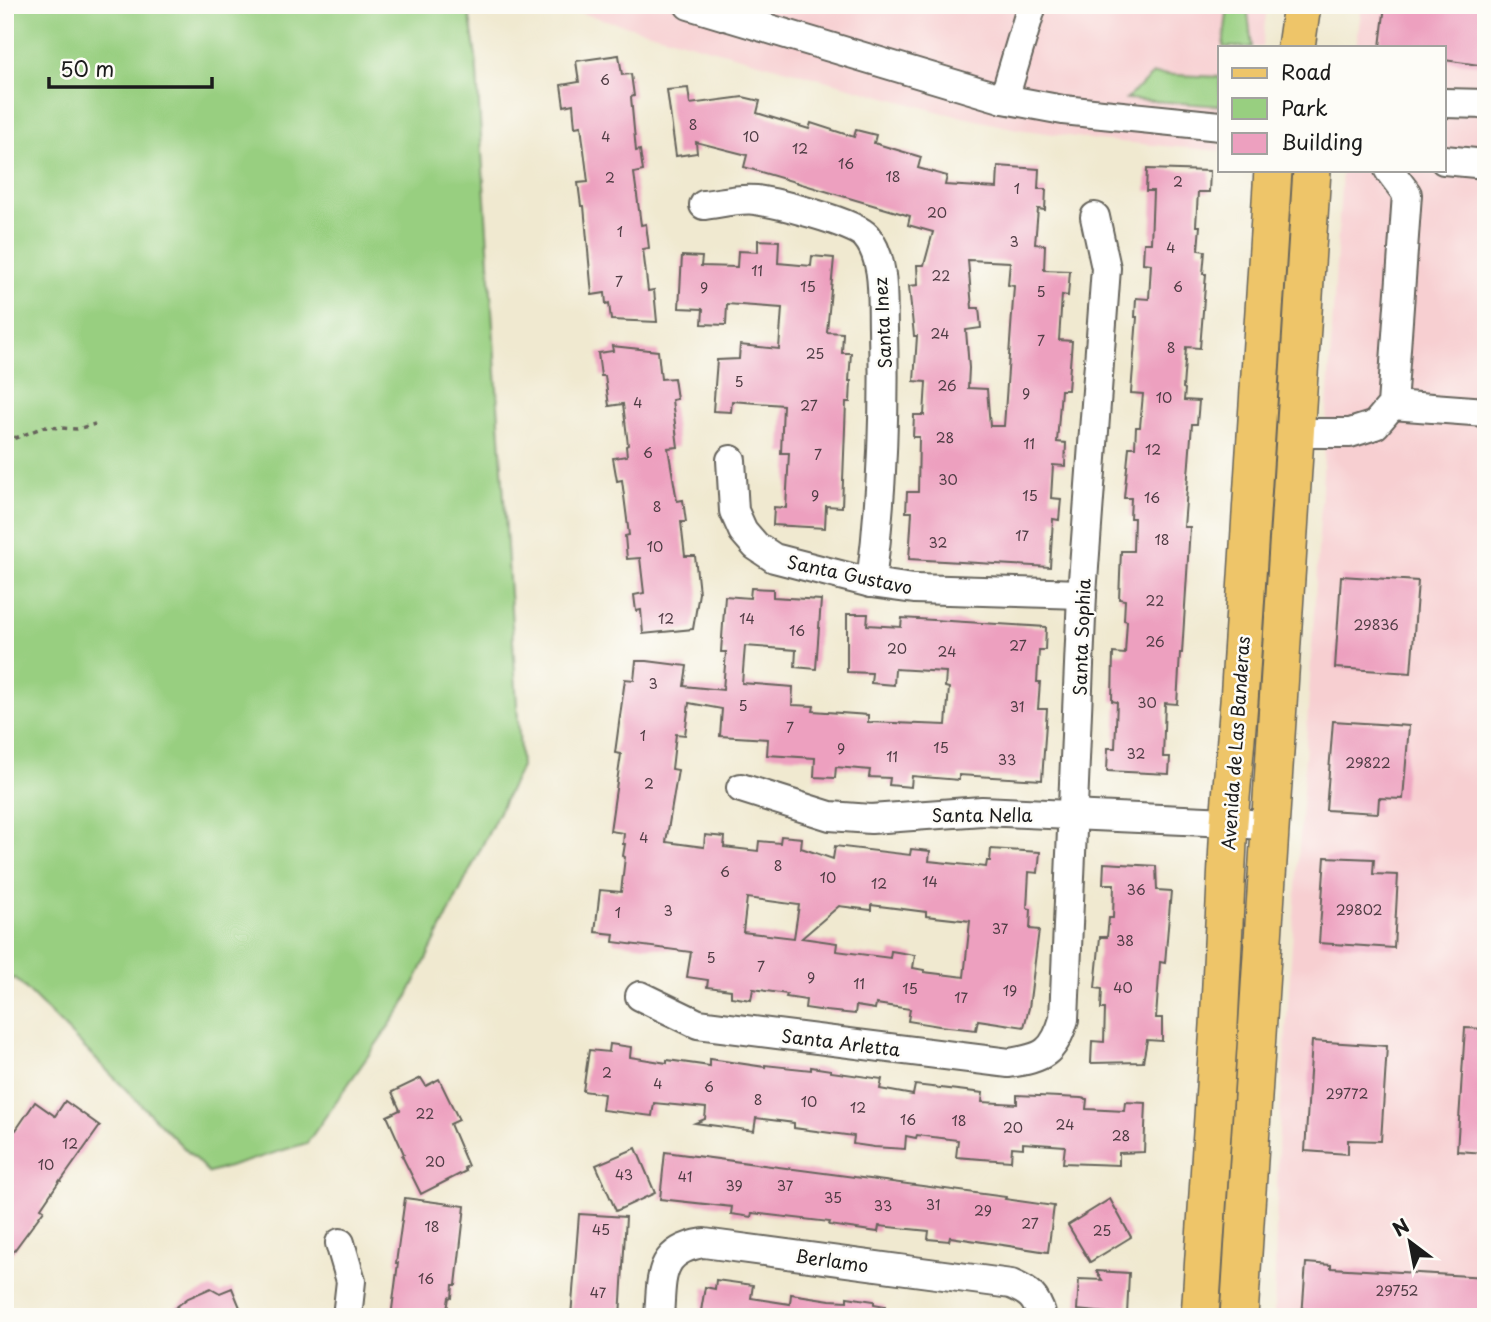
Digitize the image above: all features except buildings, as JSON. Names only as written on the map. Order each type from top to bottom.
[{"type":"main road","points":[[1283,46],[1287,5]]},
{"type":"main road","points":[[1296,46],[1302,5]]},
{"type":"main road","points":[[1321,46],[1325,5]]},
{"type":"main road","name":"Avenida de Las Banderas","points":[[1200,1317],[1229,822],[1273,172]]},
{"type":"main road","points":[[1292,172],[1282,392],[1284,412],[1295,433]]},
{"type":"main road","points":[[1239,1317],[1312,172]]},
{"type":"street","points":[[689,5],[1004,99],[1063,110],[1218,126]]},
{"type":"street","points":[[1004,99],[1032,5]]},
{"type":"street","points":[[1446,103],[1486,104]]},
{"type":"street","points":[[1446,160],[1486,164]]},
{"type":"street","points":[[1295,433],[1350,433],[1375,425],[1392,405],[1407,194],[1391,172]]},
{"type":"street","name":"Santa Inez","points":[[704,205],[754,200],[850,225],[866,236],[876,253],[881,278],[885,396],[881,507],[871,583]]},
{"type":"street","name":"Santa Sophia","points":[[1046,1053],[1058,1040],[1064,1019],[1082,594],[1105,268],[1095,217]]},
{"type":"street","points":[[1392,405],[1486,412]]},
{"type":"street","name":"Santa Gustavo","points":[[731,460],[734,510],[743,531],[756,546],[774,558],[871,583],[914,589],[1082,594]]},
{"type":"street","name":"Santa Nella","points":[[741,788],[830,816],[871,819],[982,811],[1269,826]]},
{"type":"street","name":"Santa Arletta","points":[[640,996],[698,1024],[1009,1063],[1033,1060],[1046,1053]]},
{"type":"street","points":[[340,1243],[351,1281],[347,1317]]},
{"type":"street","name":"Berlamo","points":[[659,1317],[662,1273],[671,1258],[683,1246],[704,1243],[1011,1284],[1028,1291],[1038,1304],[1042,1317]]},
{"type":"path","points":[[5,442],[44,427],[77,429],[96,424]]},
{"type":"path","points":[[5,433],[15,437]]},
{"type":"shaded area","points":[[551,5],[1267,5],[1262,46],[1218,46],[1218,151],[1098,140],[1017,129],[944,113]]},
{"type":"shaded area","points":[[1362,5],[1486,5],[1486,1317],[1274,1317],[1278,1144],[1342,172],[1446,172],[1446,46],[1356,46]]},
{"type":"green space","points":[[5,5],[468,5],[476,57],[521,767],[403,1006],[307,1143],[209,1173],[15,978],[5,983]]},
{"type":"green space","points":[[1228,5],[1247,5],[1252,46],[1223,46]]},
{"type":"green space","points":[[1153,74],[1218,77],[1218,106],[1126,99]]}]
